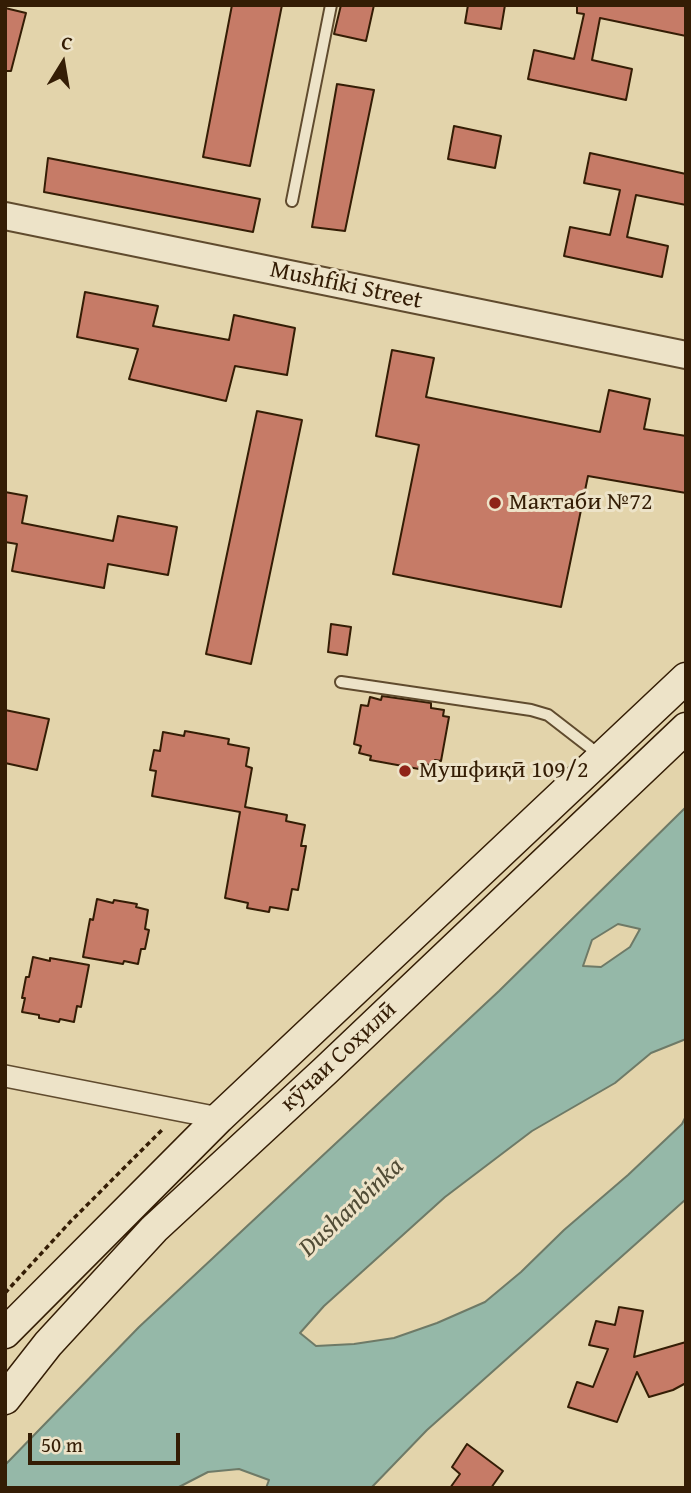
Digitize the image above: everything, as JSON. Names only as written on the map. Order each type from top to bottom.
[{"type":"main road","name":"кӯчаи Соҳилӣ","points":[[5,1333],[219,1118],[686,678]]},
{"type":"main road","name":"кӯчаи Соҳилӣ","points":[[5,1399],[48,1344],[154,1229],[325,1071],[686,728]]},
{"type":"street","name":"Mushfiki Street","points":[[5,216],[686,355]]},
{"type":"street","points":[[5,1076],[219,1118]]},
{"type":"lane","points":[[292,201],[331,5]]},
{"type":"lane","points":[[341,682],[548,715],[601,756]]},
{"type":"path","points":[[5,1293],[71,1221],[182,1110]]},
{"type":"water","name":"Dushanbinka","points":[[686,807],[686,1039],[651,1053],[615,1083],[532,1131],[445,1197],[324,1306],[300,1333],[316,1346],[394,1338],[485,1302],[628,1175],[682,1124],[686,1116],[685,1200],[427,1430],[371,1488],[266,1488],[269,1480],[239,1469],[208,1472],[177,1488],[5,1488],[5,1465],[139,1327],[499,991]],"holes":[[[618,924],[640,929],[630,947],[601,967],[583,966],[592,940]]]},
{"type":"building","points":[[232,5],[282,5],[250,166],[203,157]]},
{"type":"building","points":[[341,5],[374,5],[366,41],[334,34]]},
{"type":"building","points":[[468,5],[505,5],[501,29],[465,23]]},
{"type":"building","points":[[577,5],[686,5],[686,36],[600,18],[592,60],[632,69],[626,100],[528,79],[534,50],[574,59],[584,14],[577,13]]},
{"type":"building","points":[[5,8],[26,13],[11,71],[5,71]]},
{"type":"building","points":[[337,84],[374,90],[345,231],[312,227]]},
{"type":"building","points":[[454,126],[501,136],[495,168],[448,159]]},
{"type":"building","points":[[590,153],[686,174],[686,205],[636,195],[627,237],[668,246],[662,277],[564,256],[570,227],[610,235],[620,190],[584,183]]},
{"type":"building","points":[[48,158],[260,199],[253,232],[44,192]]},
{"type":"building","points":[[85,292],[158,306],[153,326],[229,340],[234,315],[295,328],[287,375],[235,366],[226,401],[129,379],[138,349],[77,337]]},
{"type":"building","name":"Мактаби №72","points":[[392,350],[434,358],[426,397],[600,432],[609,390],[650,399],[644,429],[686,436],[686,493],[588,476],[561,607],[393,574],[419,445],[376,436]]},
{"type":"building","points":[[257,411],[302,420],[251,664],[206,654]]},
{"type":"building","points":[[5,492],[27,496],[22,523],[113,541],[118,516],[177,527],[168,575],[108,564],[104,588],[12,571],[17,544],[5,542]]},
{"type":"building","points":[[331,624],[351,627],[347,655],[328,652]]},
{"type":"building","points":[[382,696],[431,703],[431,708],[444,710],[443,716],[449,717],[441,761],[435,760],[434,766],[420,763],[419,769],[370,760],[371,756],[359,753],[361,746],[354,744],[361,705],[368,706],[370,697],[381,700]]},
{"type":"building","points":[[5,710],[49,719],[37,770],[5,763]]},
{"type":"building","points":[[185,731],[229,739],[228,744],[249,748],[246,766],[252,768],[245,807],[287,815],[286,821],[305,825],[301,846],[306,846],[298,890],[292,889],[288,910],[270,907],[269,912],[247,908],[248,903],[225,898],[240,812],[152,796],[156,771],[150,770],[154,750],[160,751],[163,732],[184,736]]},
{"type":"building","points":[[97,899],[137,904],[136,907],[148,910],[145,929],[149,930],[138,964],[83,957],[90,919],[93,920]]},
{"type":"building","points":[[33,957],[89,965],[81,1007],[77,1006],[74,1022],[60,1019],[59,1022],[22,1012],[26,977],[29,977]]},
{"type":"building","points":[[619,1307],[643,1311],[634,1357],[686,1342],[686,1383],[649,1397],[637,1372],[617,1422],[568,1407],[577,1382],[593,1387],[608,1349],[589,1345],[596,1321],[615,1325]]},
{"type":"building","points":[[467,1444],[503,1471],[491,1488],[450,1488],[460,1474],[452,1467]]},
{"type":"place","name":"Мактаби №72","points":[[495,503]]},
{"type":"place","name":"Мушфиқӣ 109/2","points":[[405,771]]}]
